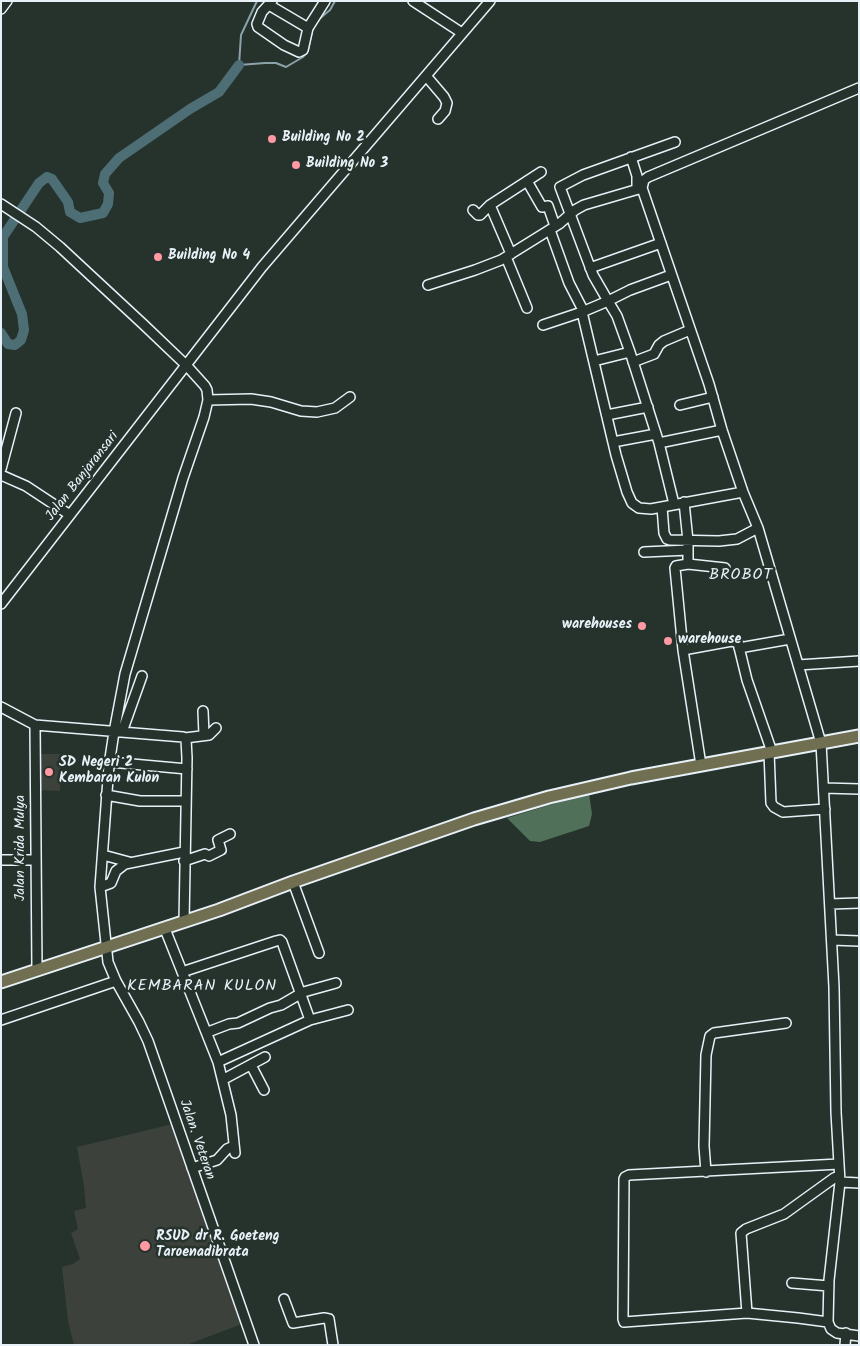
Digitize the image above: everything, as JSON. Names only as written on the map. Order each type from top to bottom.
[{"type":"main road","points":[[1,982],[165,929],[474,819],[549,797],[631,778],[859,736]]},
{"type":"street","points":[[1,9],[7,1]]},
{"type":"street","points":[[413,1],[462,33]]},
{"type":"street","name":"Jalan Banjaransari","points":[[1,604],[267,262],[490,1]]},
{"type":"street","points":[[308,28],[270,3],[262,12],[257,26],[292,50],[302,52],[308,28],[321,3]]},
{"type":"street","points":[[427,77],[444,96],[447,103],[445,111],[438,119]]},
{"type":"street","points":[[428,285],[475,270],[508,255],[552,228],[570,213],[584,205],[640,188],[648,177],[859,88]]},
{"type":"street","points":[[674,504],[658,439],[630,352],[616,316],[590,268],[560,190],[561,186],[583,174],[675,142]]},
{"type":"street","points":[[631,157],[640,188],[661,243],[713,397],[743,492],[758,528],[821,743],[832,940],[840,1179],[829,1286],[828,1322],[830,1329],[837,1333],[859,1336]]},
{"type":"street","points":[[473,210],[479,215],[541,172]]},
{"type":"street","points":[[527,181],[542,207],[548,206],[552,228],[569,283],[583,312],[606,415],[627,492],[632,503],[644,509],[743,492]]},
{"type":"street","points":[[1,204],[36,227],[60,247],[205,386],[208,400],[204,417],[180,488],[125,674],[118,732]]},
{"type":"street","points":[[490,206],[528,308]]},
{"type":"street","points":[[590,268],[661,243]]},
{"type":"street","points":[[543,326],[583,312],[630,290],[672,275]]},
{"type":"street","points":[[633,362],[654,354],[659,344],[690,330]]},
{"type":"street","points":[[594,361],[630,352]]},
{"type":"street","points":[[208,400],[251,399],[271,402],[301,411],[318,412],[335,408],[350,397]]},
{"type":"street","points":[[680,405],[713,397]]},
{"type":"street","points":[[606,415],[648,407]]},
{"type":"street","points":[[1,469],[16,413]]},
{"type":"street","points":[[613,442],[658,439],[722,430]]},
{"type":"street","points":[[1,475],[26,486],[70,515]]},
{"type":"street","points":[[684,502],[688,564]]},
{"type":"street","points":[[662,507],[665,536],[670,540],[688,546]]},
{"type":"street","points":[[644,552],[736,539],[758,528]]},
{"type":"street","points":[[701,765],[683,650],[674,568],[688,564],[726,568]]},
{"type":"street","points":[[739,648],[790,639]]},
{"type":"street","points":[[683,650],[732,641],[738,643],[747,680],[770,752],[771,802],[774,808],[783,812],[825,809]]},
{"type":"street","points":[[798,665],[859,661]]},
{"type":"street","points":[[118,732],[142,676]]},
{"type":"street","points":[[1,707],[35,725],[185,738],[212,734],[216,728]]},
{"type":"street","points":[[203,711],[204,736]]},
{"type":"street","name":"Jalan Krida Mulya","points":[[35,725],[37,970]]},
{"type":"street","name":"Jalan. Veteran","points":[[118,732],[110,762],[106,796],[100,887],[108,962],[148,1041],[254,1345]]},
{"type":"street","points":[[184,922],[187,769],[187,743],[185,738]]},
{"type":"street","points":[[110,762],[187,769]]},
{"type":"street","points":[[824,788],[859,789]]},
{"type":"street","points":[[106,796],[140,801],[185,801]]},
{"type":"street","points":[[103,855],[129,862],[205,854],[210,856],[221,850],[218,840],[230,834]]},
{"type":"street","points":[[1,860],[36,860]]},
{"type":"street","points":[[100,887],[112,883],[121,866],[129,862]]},
{"type":"street","points":[[293,882],[319,954]]},
{"type":"street","points":[[830,904],[859,903]]},
{"type":"street","points":[[165,929],[208,1032],[224,1079],[231,1115],[234,1149],[227,1149],[217,1160],[192,1168]]},
{"type":"street","points":[[182,972],[280,940],[310,1020]]},
{"type":"street","points":[[832,940],[859,941]]},
{"type":"street","points":[[1,1020],[116,981]]},
{"type":"street","points":[[208,1032],[229,1024],[238,1023],[281,1005],[300,994],[336,983]]},
{"type":"street","points":[[218,1062],[310,1020],[348,1010]]},
{"type":"street","points":[[706,1172],[704,1146],[706,1055],[710,1036],[714,1033],[786,1023]]},
{"type":"street","points":[[224,1079],[265,1057]]},
{"type":"street","points":[[251,1065],[264,1090]]},
{"type":"street","points":[[828,1322],[747,1313],[626,1322],[623,1319],[625,1177],[629,1175],[839,1164]]},
{"type":"street","points":[[747,1313],[741,1233],[746,1229],[784,1214],[834,1178],[859,1183]]},
{"type":"street","points":[[792,1283],[829,1286]]},
{"type":"street","points":[[284,1298],[294,1323],[324,1318],[329,1319],[333,1345]]},
{"type":"street","points":[[845,1345],[846,1333]]},
{"type":"shaded area","name":"SD Negeri 2 Kembaran Kulon","points":[[37,754],[61,754],[60,791],[37,790]]},
{"type":"shaded area","name":"RSUD dr R. Goeteng Taroenadibrata","points":[[173,1124],[242,1324],[186,1345],[74,1345],[68,1321],[62,1267],[73,1264],[80,1259],[71,1233],[78,1229],[74,1211],[86,1208],[77,1147]]},
{"type":"green space","points":[[589,793],[592,814],[589,826],[540,842],[530,841],[507,818]]},
{"type":"waterway","points":[[257,1],[241,35],[239,65],[276,63],[286,67],[303,57],[308,51],[312,31],[318,20],[330,10],[335,1]]},
{"type":"waterway","points":[[1,333],[8,344],[15,345],[21,340],[24,330],[22,314],[3,267],[3,237],[39,183],[47,177],[52,179],[68,202],[70,212],[80,218],[103,213],[108,204],[109,193],[103,183],[105,174],[119,158],[190,109],[219,92],[239,65]]},
{"type":"place","name":"Building No 2","points":[[272,139]]},
{"type":"place","name":"Building No 3","points":[[296,165]]},
{"type":"place","name":"Building No 4","points":[[158,257]]},
{"type":"place","name":"warehouses","points":[[642,626]]},
{"type":"place","name":"warehouse","points":[[668,641]]},
{"type":"place","name":"SD Negeri 2 Kembaran Kulon","points":[[49,772]]},
{"type":"place","name":"RSUD dr R. Goeteng Taroenadibrata","points":[[145,1246]]},
{"type":"district","name":"BROBOT","points":[[741,576]]},
{"type":"district","name":"KEMBARAN KULON","points":[[202,987]]}]
